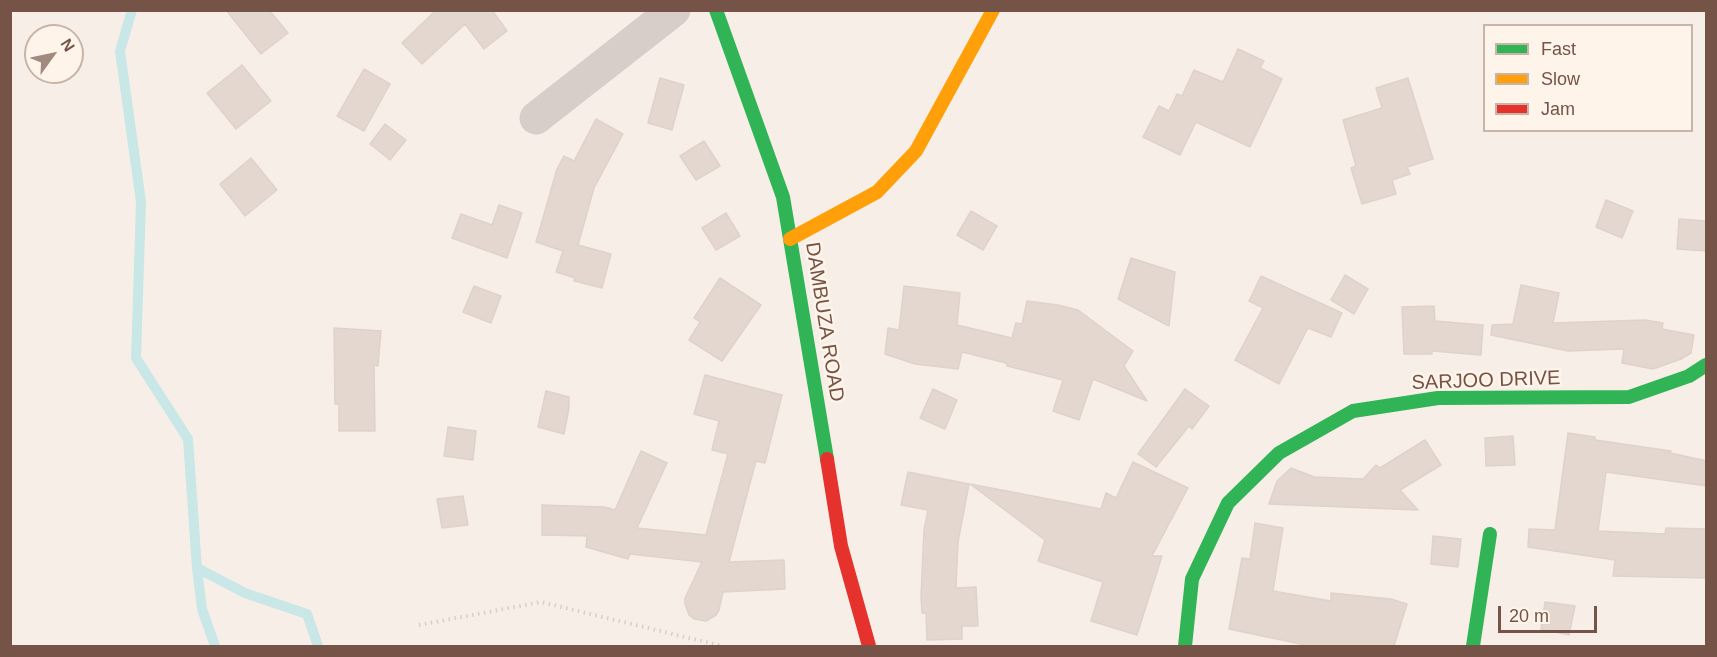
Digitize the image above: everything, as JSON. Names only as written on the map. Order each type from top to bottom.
[{"type":"street","points":[[536,118],[674,10]]},
{"type":"street","name":"DAMBUZA ROAD","points":[[716,10],[783,197],[841,546],[869,646]]},
{"type":"street","points":[[790,239],[877,192],[916,151],[993,10]]},
{"type":"street","name":"SARJOO DRIVE","points":[[1185,646],[1192,579],[1228,503],[1279,453],[1353,411],[1438,398],[1629,397],[1689,376],[1707,364]]},
{"type":"street","points":[[1473,646],[1490,534]]},
{"type":"path","points":[[419,625],[541,602],[723,646]]},
{"type":"building","points":[[226,10],[269,10],[288,33],[261,54]]},
{"type":"building","points":[[436,10],[492,10],[507,31],[484,49],[465,24],[422,64],[402,43]]},
{"type":"building","points":[[1238,49],[1264,61],[1260,68],[1282,79],[1250,147],[1196,122],[1180,155],[1143,137],[1159,106],[1169,111],[1177,94],[1182,96],[1194,70],[1223,82]]},
{"type":"building","points":[[242,65],[271,101],[236,129],[207,93]]},
{"type":"building","points":[[364,69],[390,84],[364,131],[337,116]]},
{"type":"building","points":[[660,78],[684,85],[672,130],[648,123]]},
{"type":"building","points":[[1408,78],[1433,159],[1407,167],[1410,174],[1392,180],[1396,194],[1362,204],[1351,168],[1356,166],[1343,120],[1382,108],[1376,88]]},
{"type":"building","points":[[596,119],[623,134],[594,188],[578,245],[611,254],[602,288],[574,281],[575,278],[556,272],[563,251],[536,242],[557,169],[564,156],[574,161]]},
{"type":"building","points":[[385,124],[406,140],[390,160],[370,144]]},
{"type":"building","points":[[704,141],[720,166],[696,180],[680,156]]},
{"type":"building","points":[[251,158],[277,190],[245,216],[220,184]]},
{"type":"building","points":[[1606,200],[1633,211],[1622,238],[1596,227]]},
{"type":"building","points":[[499,205],[522,213],[507,258],[452,238],[461,214],[492,225]]},
{"type":"building","points":[[971,211],[997,226],[983,250],[957,235]]},
{"type":"building","points":[[726,213],[740,236],[716,250],[702,228]]},
{"type":"building","points":[[1679,219],[1707,221],[1707,251],[1677,249]]},
{"type":"building","points":[[1131,258],[1175,272],[1169,326],[1118,299]]},
{"type":"building","points":[[1345,275],[1368,289],[1354,314],[1331,300]]},
{"type":"building","points":[[1261,276],[1342,313],[1331,337],[1308,328],[1279,384],[1235,360],[1263,308],[1249,301]]},
{"type":"building","points":[[720,278],[761,305],[722,361],[689,340],[700,322],[694,318]]},
{"type":"building","points":[[1521,285],[1559,293],[1553,323],[1645,320],[1663,323],[1662,329],[1694,335],[1691,353],[1653,369],[1622,363],[1624,349],[1568,351],[1491,335],[1492,325],[1513,324]]},
{"type":"building","points":[[474,286],[501,296],[491,323],[463,312]]},
{"type":"building","points":[[904,286],[960,293],[957,325],[1012,338],[1016,323],[1022,324],[1027,301],[1078,310],[1133,351],[1124,366],[1147,401],[1093,379],[1079,420],[1053,411],[1063,380],[962,352],[958,369],[915,364],[885,354],[888,328],[899,330]]},
{"type":"building","points":[[1434,306],[1435,321],[1483,325],[1481,355],[1432,351],[1432,354],[1404,354],[1402,307]]},
{"type":"building","points":[[334,328],[381,331],[378,366],[374,365],[375,431],[339,431],[339,404],[335,404]]},
{"type":"building","points":[[705,375],[782,395],[765,463],[756,461],[729,562],[784,560],[785,589],[723,592],[719,610],[716,615],[706,621],[694,619],[689,615],[685,604],[685,598],[702,562],[630,554],[628,559],[586,547],[587,536],[542,535],[542,505],[604,507],[615,510],[641,451],[667,463],[637,528],[706,535],[728,454],[712,450],[719,421],[694,414]]},
{"type":"building","points":[[933,389],[957,400],[945,429],[920,418]]},
{"type":"building","points":[[1185,389],[1209,406],[1192,429],[1189,426],[1156,467],[1138,454]]},
{"type":"building","points":[[546,391],[569,397],[564,434],[538,427]]},
{"type":"building","points":[[448,427],[476,431],[473,460],[444,456]]},
{"type":"building","points":[[1568,433],[1595,437],[1595,440],[1671,451],[1670,453],[1707,461],[1707,486],[1606,472],[1598,531],[1665,534],[1666,528],[1707,529],[1707,578],[1613,576],[1615,560],[1528,547],[1529,529],[1555,530]]},
{"type":"building","points":[[1513,436],[1515,465],[1486,466],[1485,438]]},
{"type":"building","points":[[1425,440],[1441,465],[1400,490],[1418,510],[1269,504],[1277,481],[1291,468],[1314,477],[1363,479],[1376,465],[1380,468]]},
{"type":"building","points":[[1133,462],[1188,488],[1152,556],[1162,556],[1137,635],[1091,621],[1103,582],[1038,561],[1045,540],[970,484],[1101,509],[1106,493],[1116,498]]},
{"type":"building","points":[[908,472],[969,484],[958,542],[956,588],[976,587],[978,626],[962,626],[962,639],[927,640],[926,613],[922,613],[921,597],[924,530],[928,510],[901,505]]},
{"type":"building","points":[[463,496],[468,525],[442,528],[437,499]]},
{"type":"building","points":[[1255,523],[1283,528],[1273,591],[1331,601],[1331,593],[1391,599],[1407,604],[1394,646],[1310,646],[1229,629],[1242,558],[1250,559]]},
{"type":"building","points":[[1433,536],[1461,539],[1458,567],[1431,564]]},
{"type":"building","points":[[1545,602],[1575,606],[1569,635],[1541,629]]},
{"type":"waterway","points":[[132,10],[120,51],[141,202],[136,358],[188,439],[197,568],[245,593],[307,614],[318,646]]},
{"type":"waterway","points":[[197,568],[202,609],[215,646]]},
{"type":"traffic: fast","points":[[716,10],[783,197],[827,459]]},
{"type":"traffic: fast","points":[[1185,646],[1192,579],[1228,503],[1279,453],[1353,411],[1438,398],[1629,397],[1689,376],[1706,365]]},
{"type":"traffic: fast","points":[[1473,646],[1490,534]]},
{"type":"traffic: slow","points":[[790,239],[877,192],[916,151],[993,10]]},
{"type":"traffic: jam","points":[[827,459],[841,546],[869,646]]}]
